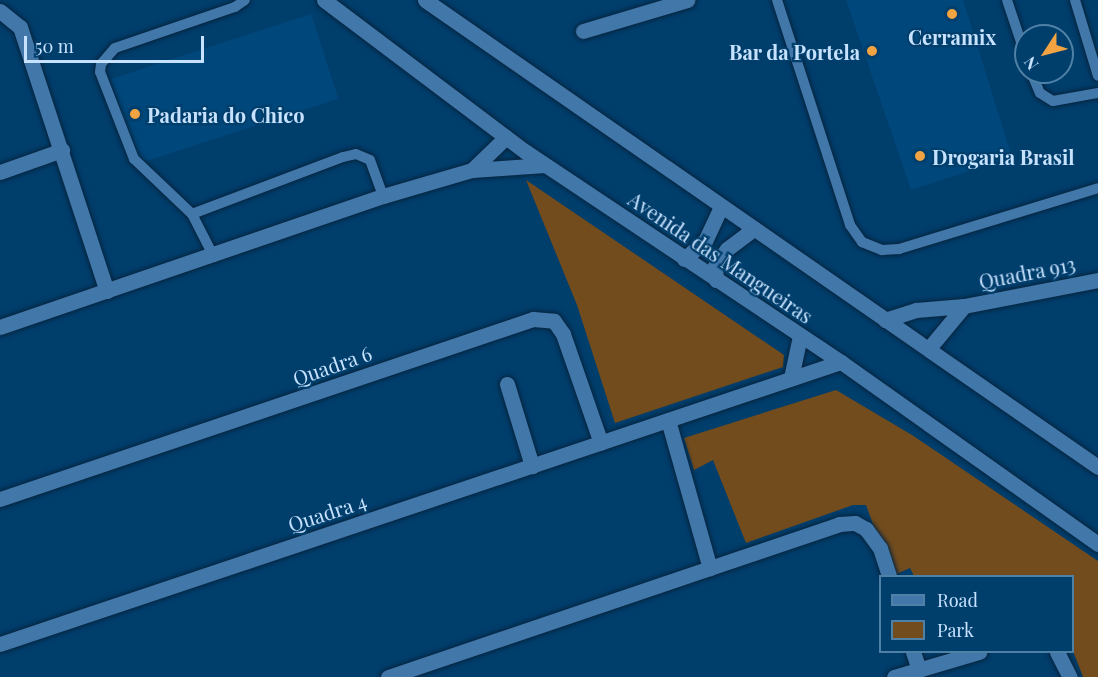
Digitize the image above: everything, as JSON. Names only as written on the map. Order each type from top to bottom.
[{"type":"street","name":"Avenida das Mangueiras","points":[[324,0],[545,165],[840,362],[1098,544]]},
{"type":"street","points":[[583,31],[687,0]]},
{"type":"street","name":"Avenida das Mangueiras","points":[[429,1],[885,320],[930,347],[1098,467]]},
{"type":"street","points":[[0,11],[20,27],[107,291]]},
{"type":"street","points":[[472,170],[506,137]]},
{"type":"street","points":[[0,172],[62,150]]},
{"type":"street","points":[[0,327],[214,257],[383,196],[472,170],[545,165]]},
{"type":"street","points":[[684,259],[705,241],[721,206]]},
{"type":"street","points":[[716,280],[715,266],[727,249],[754,229]]},
{"type":"street","name":"Quadra 913","points":[[885,320],[916,309],[964,306],[1098,280]]},
{"type":"street","name":"Quadra 913","points":[[930,347],[964,306]]},
{"type":"street","name":"Quadra 6","points":[[0,499],[533,319],[554,321],[563,334],[601,443]]},
{"type":"street","points":[[791,378],[800,336]]},
{"type":"street","name":"Quadra 4","points":[[0,644],[840,362]]},
{"type":"street","points":[[507,384],[532,466]]},
{"type":"street","points":[[668,420],[710,568]]},
{"type":"street","points":[[388,677],[839,524],[855,523],[872,536],[889,575]]},
{"type":"street","points":[[914,653],[919,669]]},
{"type":"street","points":[[894,677],[972,653]]},
{"type":"street","points":[[1058,653],[1070,677]]},
{"type":"lane","points":[[214,257],[192,214],[134,159],[100,72],[101,64],[115,48],[245,0]]},
{"type":"lane","points":[[777,0],[850,225],[862,242],[882,250],[899,249],[1098,188]]},
{"type":"lane","points":[[1007,0],[1015,24]]},
{"type":"lane","points":[[1075,0],[1098,76]]},
{"type":"lane","points":[[1036,84],[1040,93],[1053,101],[1098,93]]},
{"type":"lane","points":[[192,214],[356,154],[369,160],[383,196]]},
{"type":"shaded area","points":[[846,0],[963,0],[1012,157],[911,190]]},
{"type":"shaded area","points":[[311,14],[339,99],[138,164],[110,79]]},
{"type":"green space","points":[[526,180],[784,355],[783,367],[615,423],[577,305]]},
{"type":"green space","points":[[836,390],[912,435],[1098,561],[1098,677],[1083,677],[1074,653],[1074,575],[914,575],[910,568],[892,575],[866,505],[853,505],[746,543],[713,460],[694,470],[684,438]]},
{"type":"place","name":"Cerramix","points":[[952,14]]},
{"type":"place","name":"Bar da Portela","points":[[872,51]]},
{"type":"place","name":"Padaria do Chico","points":[[135,114]]},
{"type":"place","name":"Drogaria Brasil","points":[[920,156]]}]
